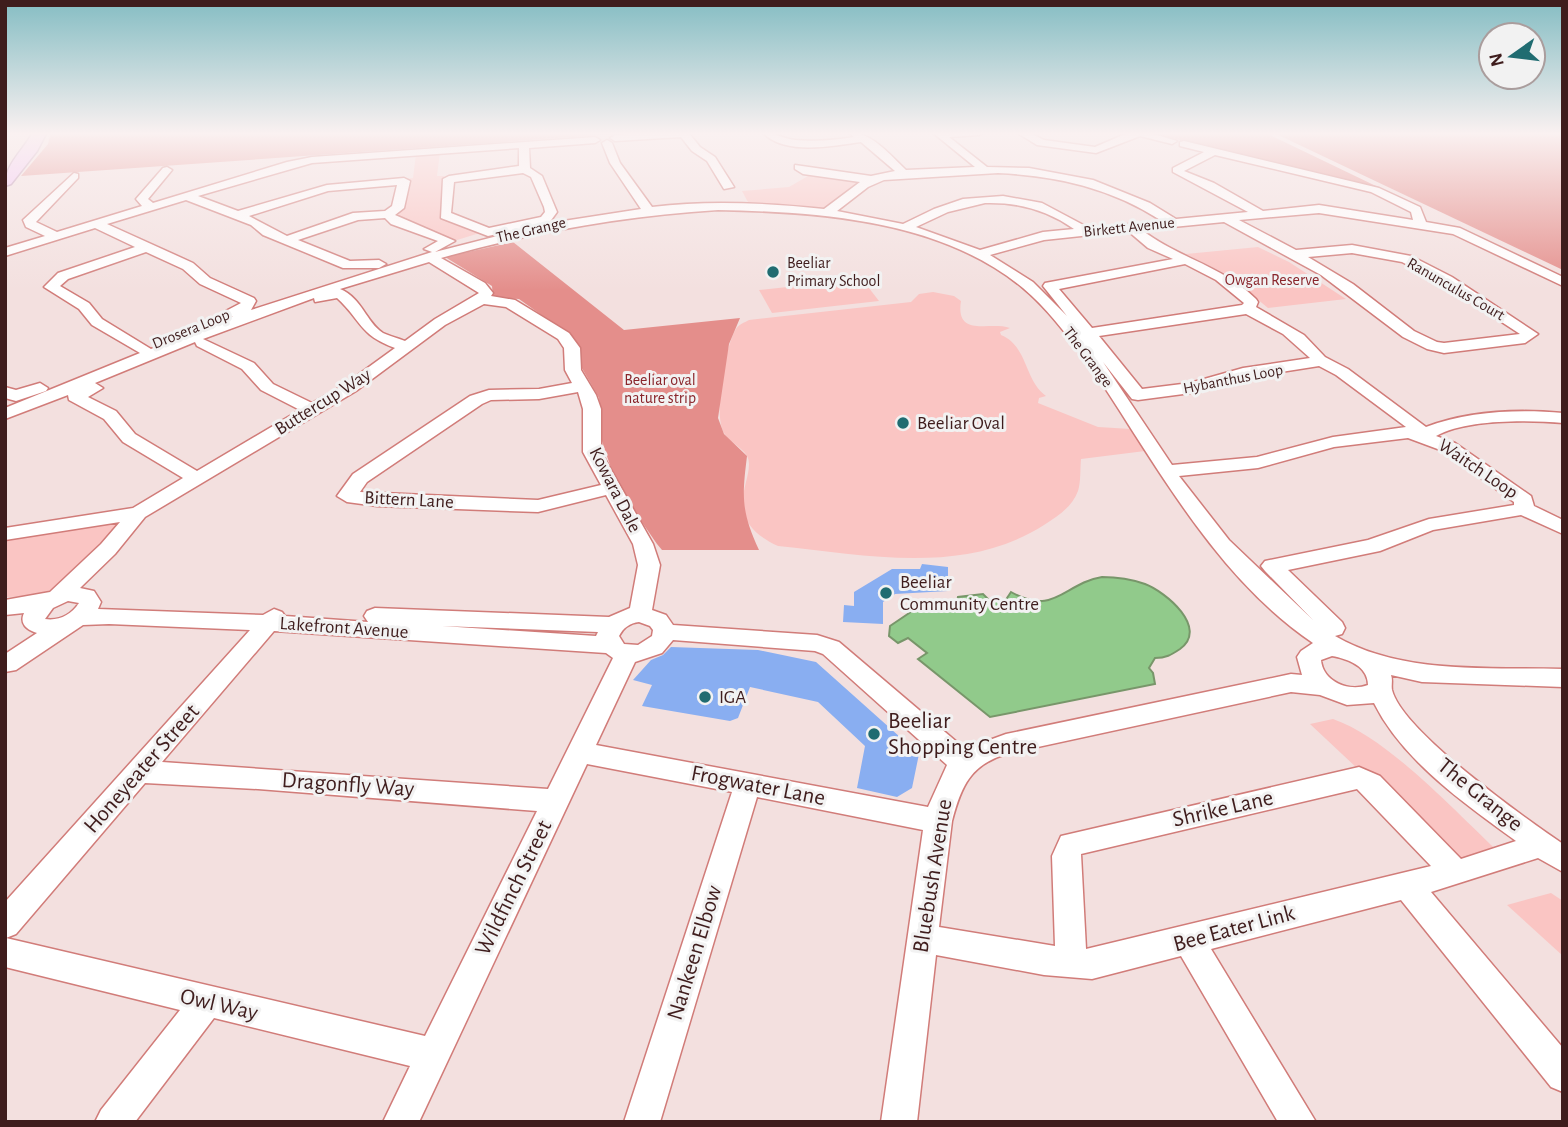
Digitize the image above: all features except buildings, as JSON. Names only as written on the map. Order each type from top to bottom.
[{"type":"street","points":[[55,236],[30,225],[29,220],[67,185]]},
{"type":"street","points":[[151,206],[142,199],[154,185]]},
{"type":"street","points":[[5,252],[224,185]]},
{"type":"street","points":[[239,215],[323,188],[362,185]]},
{"type":"street","points":[[286,240],[357,216],[388,214],[398,208],[403,185]]},
{"type":"street","points":[[448,185],[445,215],[488,232],[545,220],[551,212],[550,204],[537,185]]},
{"type":"street","points":[[630,185],[647,209]]},
{"type":"street","points":[[713,188],[734,187],[732,185]]},
{"type":"street","points":[[828,212],[867,185]]},
{"type":"street","points":[[1092,185],[1133,197],[1172,222]]},
{"type":"street","points":[[1209,185],[1259,214]]},
{"type":"street","points":[[1351,185],[1375,190],[1416,210],[1420,224]]},
{"type":"street","points":[[187,196],[239,215],[286,240],[348,265],[363,267],[380,264],[449,241],[395,221],[388,214]]},
{"type":"street","points":[[905,228],[950,206],[1003,199],[1054,211],[1084,231]]},
{"type":"street","name":"The Grange","points":[[5,414],[310,294],[507,235],[647,209],[738,206],[828,212],[947,240],[1012,274],[1044,300],[1116,394],[1203,522],[1288,614],[1337,639]]},
{"type":"street","name":"Birkett Avenue","points":[[978,254],[1028,238],[1172,222],[1328,210],[1466,234],[1563,282]]},
{"type":"street","points":[[1224,218],[1293,254]]},
{"type":"street","name":"Drosera Loop","points":[[5,392],[12,396],[24,394],[143,349],[246,306],[249,302],[205,281],[188,266],[94,223]]},
{"type":"street","name":"Hybanthus Loop","points":[[1130,227],[1153,244],[1214,272],[1251,302],[1248,309],[1269,318],[1314,351],[1319,360],[1309,365],[1243,373],[1141,399],[1051,285],[1146,270],[1186,260]]},
{"type":"street","points":[[143,349],[97,322],[84,306],[51,287],[63,276],[147,247]]},
{"type":"street","name":"Ranunculus Court","points":[[1343,248],[1396,255],[1447,280],[1530,334],[1525,338],[1436,347],[1377,312],[1351,289],[1293,254],[1343,248]]},
{"type":"street","points":[[430,257],[480,286],[486,293],[482,299]]},
{"type":"street","points":[[54,404],[285,310],[339,293],[359,311],[366,326],[378,336],[408,346]]},
{"type":"street","name":"Buttercup Way","points":[[7,666],[27,643],[43,611],[108,549],[138,513],[349,388],[440,322],[482,299]]},
{"type":"street","name":"Kowara Dale","points":[[482,299],[510,303],[564,336],[572,348],[573,370],[580,386],[588,395],[592,408],[592,452],[643,544],[649,565],[640,614]]},
{"type":"street","points":[[1090,333],[1248,309]]},
{"type":"street","points":[[202,343],[248,366],[267,387],[312,410]]},
{"type":"street","points":[[1319,360],[1342,372],[1416,426],[1424,435],[1431,429],[1466,422],[1563,418]]},
{"type":"street","name":"Bittern Lane","points":[[580,386],[539,394],[489,395],[476,400],[360,478],[347,496],[377,500],[538,506],[612,488]]},
{"type":"street","points":[[75,396],[110,415],[129,438],[195,478]]},
{"type":"street","name":"Waitch Loop","points":[[1169,471],[1258,462],[1333,442],[1410,432],[1424,435],[1449,447],[1524,500],[1524,509],[1429,525],[1373,546],[1266,560],[1337,639]]},
{"type":"street","points":[[1524,509],[1563,528]]},
{"type":"street","points":[[5,534],[138,513]]},
{"type":"street","name":"Buttercup Way","points":[[7,666],[79,610],[108,549]]},
{"type":"street","points":[[5,608],[79,610]]},
{"type":"street","points":[[43,611],[53,627],[79,610]]},
{"type":"street","name":"Lakefront Avenue","points":[[79,610],[109,616],[273,618],[616,641]]},
{"type":"street","points":[[5,618],[25,617],[43,611]]},
{"type":"street","points":[[640,614],[660,621],[666,632],[662,643],[652,650],[616,641],[631,615],[640,614]]},
{"type":"street","name":"The Grange","points":[[1288,614],[1305,666],[1327,687],[1354,697],[1400,726],[1465,785],[1551,851]]},
{"type":"street","name":"Honeyeater Street","points":[[5,924],[273,618]]},
{"type":"street","points":[[666,632],[817,643],[831,648],[962,762],[991,747],[1305,666],[1337,639],[1376,677],[1422,673],[1563,678]]},
{"type":"street","name":"Wildfinch Street","points":[[401,1122],[579,752],[616,641]]},
{"type":"street","points":[[1354,697],[1374,694],[1376,677]]},
{"type":"street","name":"The Grange","points":[[1376,677],[1384,701],[1400,726]]},
{"type":"street","name":"Frogwater Lane","points":[[579,752],[938,821]]},
{"type":"street","name":"Bluebush Avenue","points":[[899,1122],[938,821],[947,790],[962,762]]},
{"type":"street","name":"Dragonfly Way","points":[[140,772],[258,778],[556,801]]},
{"type":"street","name":"Shrike Lane","points":[[1071,963],[1066,856],[1070,845],[1078,843],[1359,778],[1371,784],[1456,873]]},
{"type":"street","name":"Nankeen Elbow","points":[[642,1122],[748,783]]},
{"type":"street","name":"Bee Eater Link","points":[[923,938],[1071,963],[1107,962],[1456,873],[1520,853],[1551,851]]},
{"type":"street","points":[[1406,884],[1563,1075]]},
{"type":"street","points":[[1189,941],[1298,1122]]},
{"type":"street","name":"Owl Way","points":[[5,952],[433,1055]]},
{"type":"street","points":[[113,1122],[206,1002]]},
{"type":"green space","points":[[404,185],[444,185],[442,211],[445,218],[483,232],[457,240],[408,224],[393,214]]},
{"type":"green space","points":[[793,185],[855,185],[826,208],[749,204],[742,191]]},
{"type":"green space","points":[[1383,185],[1563,185],[1563,270]]},
{"type":"green space","name":"Beeliar oval nature strip","points":[[513,242],[624,330],[740,318],[729,344],[718,418],[724,434],[747,456],[744,504],[759,550],[662,550],[657,544],[617,486],[601,438],[599,398],[579,363],[575,339],[519,299],[493,297],[492,286],[445,257]]},
{"type":"green space","name":"Owgan Reserve","points":[[1258,247],[1289,262],[1346,299],[1268,308],[1228,275],[1186,254]]},
{"type":"green space","points":[[862,279],[879,301],[772,313],[759,290]]},
{"type":"green space","name":"Beeliar Oval","points":[[933,292],[954,296],[961,301],[963,320],[969,324],[1010,328],[1000,332],[1001,335],[1016,347],[1033,381],[1046,396],[1039,398],[1038,403],[1098,427],[1131,429],[1145,451],[1081,459],[1078,491],[1064,511],[1013,541],[981,551],[948,556],[880,557],[778,546],[759,535],[744,513],[748,459],[726,436],[721,424],[722,381],[728,350],[737,327],[749,320],[911,302],[919,294]]},
{"type":"green space","points":[[116,522],[120,526],[119,535],[52,592],[38,596],[5,597],[5,539]]},
{"type":"green space","points":[[1333,719],[1355,729],[1399,760],[1502,855],[1470,866],[1454,859],[1310,724]]},
{"type":"green space","points":[[1551,893],[1563,901],[1563,956],[1507,905]]},
{"type":"shaded area","points":[[1102,577],[1129,580],[1154,588],[1173,603],[1187,621],[1190,631],[1188,641],[1171,654],[1155,658],[1149,668],[1155,684],[990,717],[918,659],[927,653],[908,638],[898,643],[889,636],[890,626],[927,601],[957,602],[958,597],[983,594],[990,601],[1005,601],[1011,592],[1026,599],[1049,600],[1089,580]]},
{"type":"place","name":"Beeliar Primary School","points":[[773,272]]},
{"type":"place","name":"Beeliar Oval","points":[[903,423]]},
{"type":"place","name":"Beeliar Community Centre","points":[[886,593]]},
{"type":"place","name":"IGA","points":[[705,697]]},
{"type":"place","name":"Beeliar Shopping Centre","points":[[874,734]]}]
